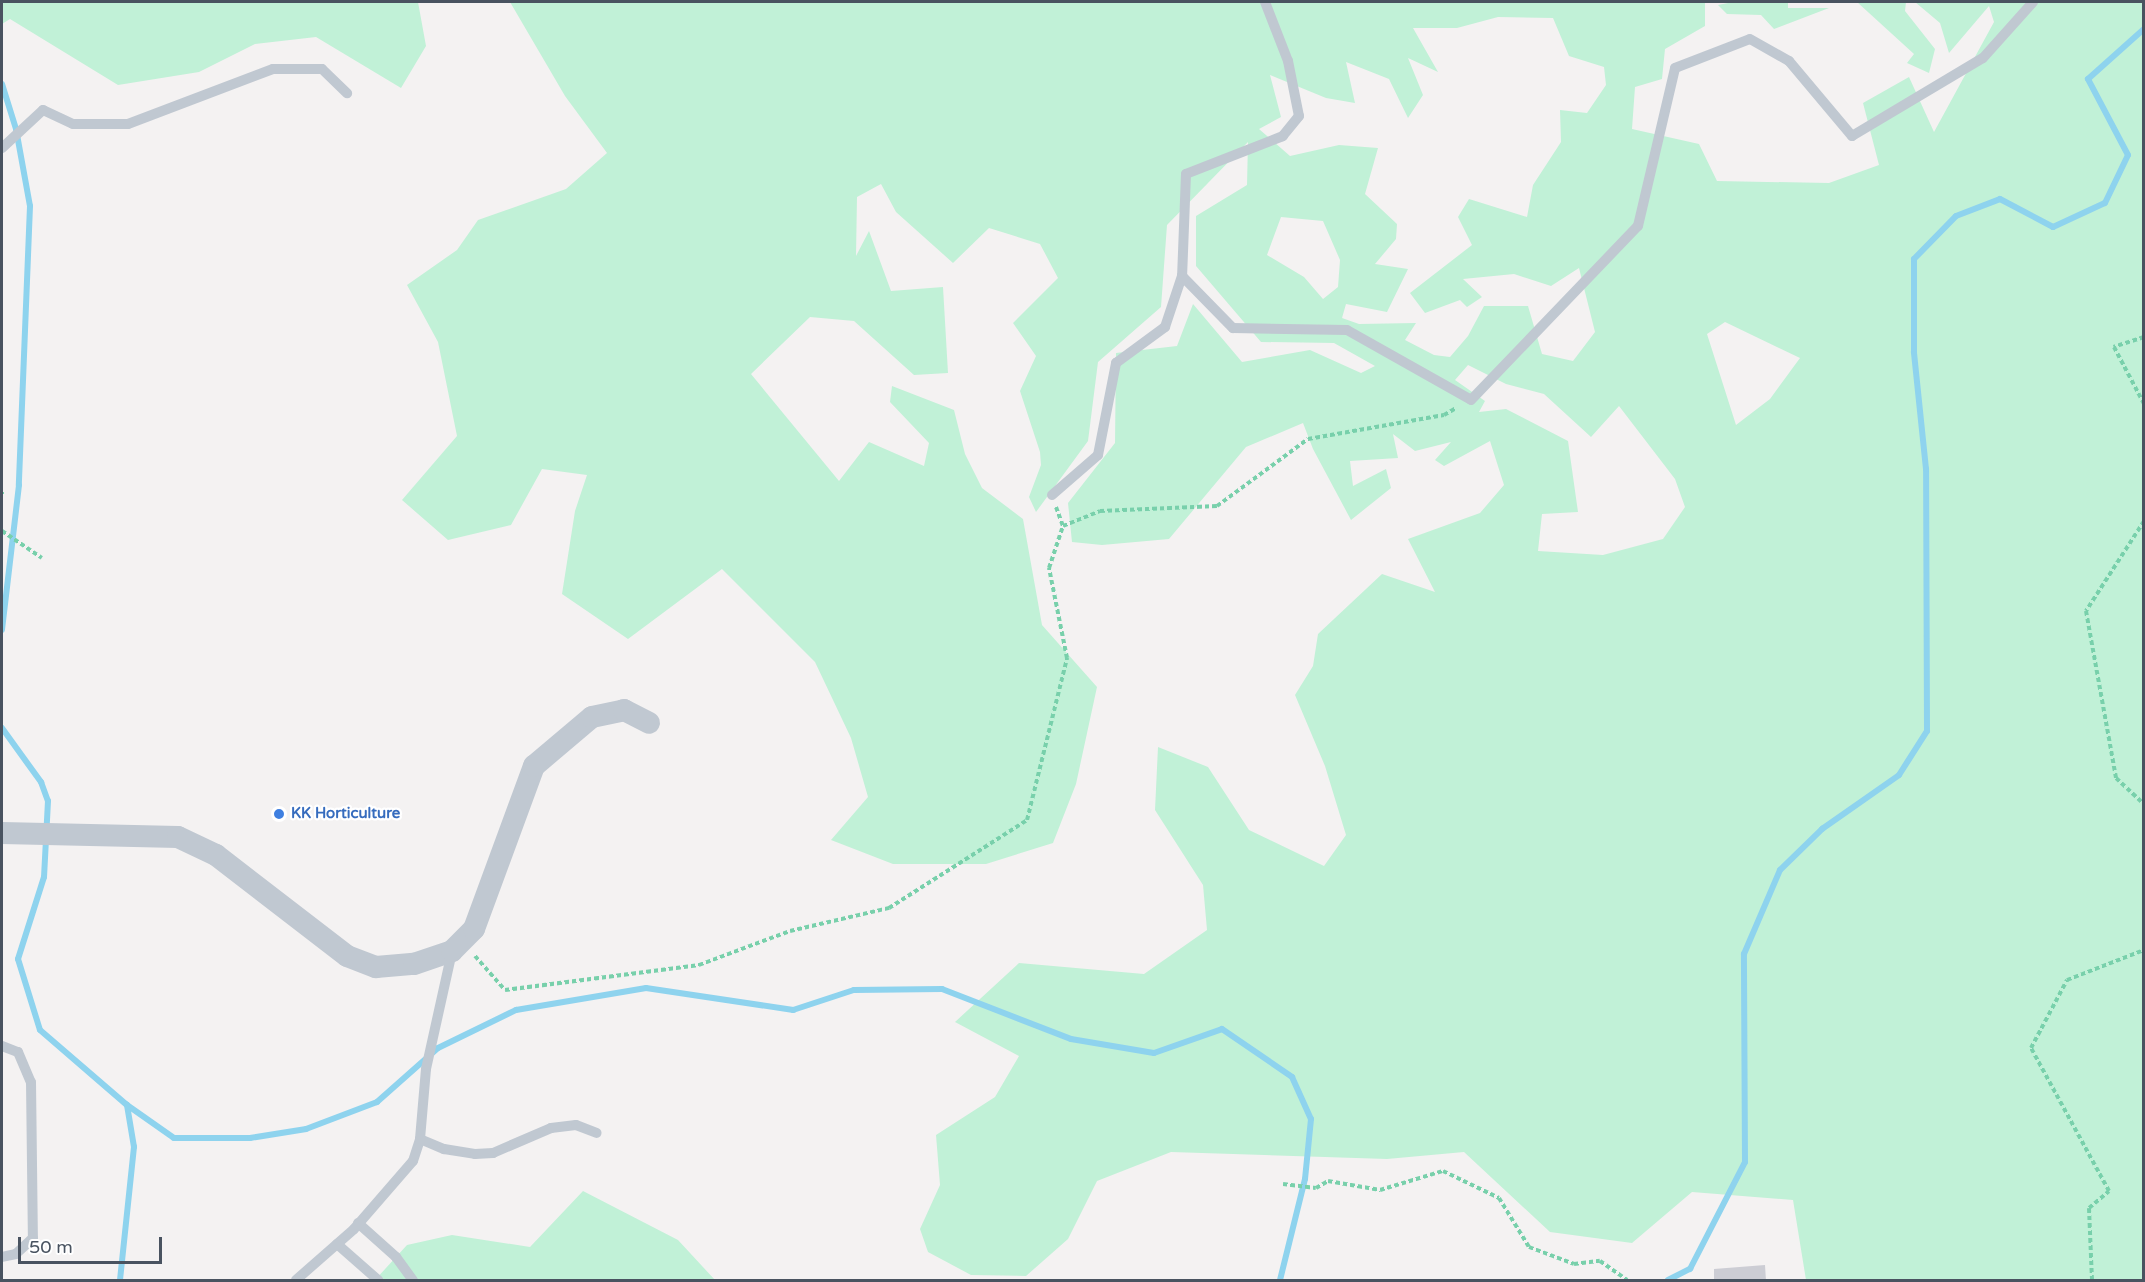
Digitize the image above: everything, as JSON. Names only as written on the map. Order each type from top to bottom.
[{"type":"street","points":[[12,833],[164,835],[199,844],[347,956],[376,967],[414,964],[457,946],[474,929],[501,865],[534,766],[592,717],[624,710],[649,723]]},
{"type":"lane","points":[[1052,495],[1098,455],[1116,363],[1165,327],[1182,276],[1186,174],[1283,136],[1299,116],[1288,61],[1265,2]]},
{"type":"lane","points":[[1182,276],[1233,328],[1347,330],[1471,400],[1638,226],[1675,68],[1750,39],[1789,61],[1852,136],[1983,58],[2033,2]]},
{"type":"lane","points":[[3,145],[43,110],[72,124],[128,124],[273,69],[322,69],[347,93]]},
{"type":"lane","points":[[296,1281],[337,1244],[400,1180],[413,1161],[420,1138],[426,1069],[457,946]]},
{"type":"lane","points":[[2,1046],[18,1052],[31,1082],[33,1238],[16,1254],[2,1257]]},
{"type":"lane","points":[[420,1138],[444,1149],[475,1154],[493,1153],[551,1128],[576,1125],[597,1133]]},
{"type":"lane","points":[[358,1223],[396,1257],[413,1281]]},
{"type":"lane","points":[[337,1244],[378,1281]]},
{"type":"path","points":[[2144,337],[2114,347],[2144,404]]},
{"type":"path","points":[[457,946],[505,990],[699,965],[790,931],[889,908],[1027,820],[1066,658],[1049,568],[1063,526],[1100,512],[1217,506],[1308,439],[1444,415],[1471,400]]},
{"type":"path","points":[[2144,521],[2086,611],[2116,778],[2144,804]]},
{"type":"path","points":[[2,531],[42,558]]},
{"type":"path","points":[[2092,1281],[2089,1208],[2109,1191],[2031,1048],[2067,980],[2144,950]]},
{"type":"path","points":[[1283,1184],[1316,1188],[1328,1181],[1380,1190],[1443,1171],[1499,1198],[1530,1247],[1574,1264],[1600,1261],[1625,1278]]},
{"type":"green space","points":[[2,2],[418,2],[426,46],[401,88],[316,37],[255,44],[199,72],[118,85],[10,19],[2,24]]},
{"type":"green space","points":[[510,2],[1705,2],[1705,26],[1665,49],[1662,79],[1635,87],[1632,129],[1699,144],[1717,181],[1829,183],[1879,165],[1863,103],[1909,77],[1934,132],[1994,22],[1989,6],[1949,53],[1940,23],[1915,2],[2143,2],[2143,1280],[1806,1280],[1793,1200],[1692,1192],[1632,1243],[1550,1232],[1464,1152],[1387,1159],[1171,1152],[1097,1181],[1068,1239],[1026,1276],[971,1275],[928,1252],[920,1229],[940,1185],[936,1135],[995,1097],[1019,1056],[955,1022],[1019,963],[1144,974],[1207,930],[1203,885],[1155,810],[1158,747],[1208,767],[1249,830],[1324,866],[1346,835],[1325,766],[1295,695],[1313,666],[1318,634],[1382,574],[1435,592],[1408,539],[1480,513],[1504,485],[1490,441],[1444,466],[1435,460],[1451,442],[1415,451],[1393,434],[1398,458],[1350,461],[1353,486],[1386,469],[1391,488],[1351,520],[1313,449],[1303,423],[1246,447],[1169,539],[1102,545],[1072,542],[1068,503],[1115,443],[1116,353],[1177,346],[1193,304],[1242,362],[1310,350],[1361,373],[1375,366],[1334,343],[1261,342],[1196,266],[1196,216],[1247,185],[1248,142],[1167,225],[1161,307],[1098,362],[1088,441],[1036,512],[1029,497],[1041,465],[1040,452],[1020,391],[1036,356],[1013,323],[1058,278],[1040,244],[989,228],[953,263],[896,212],[881,184],[857,197],[856,256],[869,231],[891,291],[943,287],[948,373],[914,375],[854,321],[810,317],[751,374],[839,481],[869,442],[924,466],[929,443],[890,402],[892,386],[954,410],[965,454],[982,488],[1023,519],[1042,625],[1097,687],[1076,784],[1053,843],[986,864],[893,864],[831,840],[868,797],[851,738],[815,662],[722,569],[628,639],[562,594],[575,511],[587,475],[542,469],[511,525],[448,540],[402,500],[457,436],[438,342],[407,285],[457,250],[478,220],[566,189],[607,153],[565,96]],"holes":[[[1498,17],[1553,18],[1569,56],[1604,67],[1606,85],[1587,113],[1560,110],[1561,142],[1533,185],[1527,217],[1469,199],[1458,217],[1472,245],[1410,293],[1425,313],[1460,300],[1467,307],[1482,297],[1463,279],[1514,274],[1551,286],[1579,268],[1595,332],[1573,361],[1542,354],[1528,306],[1484,306],[1468,336],[1450,357],[1434,355],[1405,340],[1416,323],[1359,324],[1342,318],[1346,304],[1387,312],[1408,269],[1375,264],[1396,239],[1397,224],[1365,194],[1378,148],[1339,145],[1290,156],[1259,129],[1281,117],[1270,75],[1326,98],[1355,103],[1346,62],[1389,79],[1408,118],[1423,95],[1408,58],[1438,72],[1413,28],[1457,28]],[[1281,217],[1323,221],[1340,260],[1338,287],[1323,299],[1304,277],[1267,255]],[[1725,322],[1800,358],[1770,399],[1736,425],[1707,334]],[[1468,365],[1506,384],[1544,394],[1591,437],[1619,406],[1675,479],[1685,507],[1663,539],[1603,555],[1538,551],[1542,514],[1578,512],[1568,441],[1506,409],[1479,412],[1485,401],[1455,380]]]},
{"type":"green space","points":[[1733,2],[1788,2],[1788,8],[1829,8],[1774,29],[1761,15],[1727,14],[1718,5]]},
{"type":"green space","points":[[1857,2],[1906,2],[1905,11],[1935,49],[1929,73],[1907,63],[1914,54]]},
{"type":"green space","points":[[583,1191],[678,1240],[715,1280],[375,1280],[407,1245],[452,1235],[530,1247]]},
{"type":"building","points":[[1765,1265],[1766,1281],[1714,1281],[1714,1269]]},
{"type":"waterway","points":[[1668,1280],[1690,1269],[1745,1162],[1744,954],[1780,870],[1822,829],[1899,775],[1927,731],[1926,469],[1914,352],[1914,259],[1956,216],[2000,199],[2053,227],[2105,203],[2128,155],[2088,79],[2144,29]]},
{"type":"waterway","points":[[2,84],[16,129],[30,206],[19,485],[2,630]]},
{"type":"waterway","points":[[2,728],[41,782],[48,801],[44,877],[18,959],[40,1030],[127,1105],[174,1138],[250,1138],[306,1129],[377,1102],[438,1048],[516,1010],[646,988],[793,1010],[854,990],[942,989],[1071,1039],[1154,1053],[1222,1029],[1292,1077],[1311,1119],[1305,1179],[1280,1280]]},
{"type":"waterway","points":[[120,1280],[134,1147],[127,1105]]},
{"type":"place","name":"KK Horticulture","points":[[279,814]]}]
